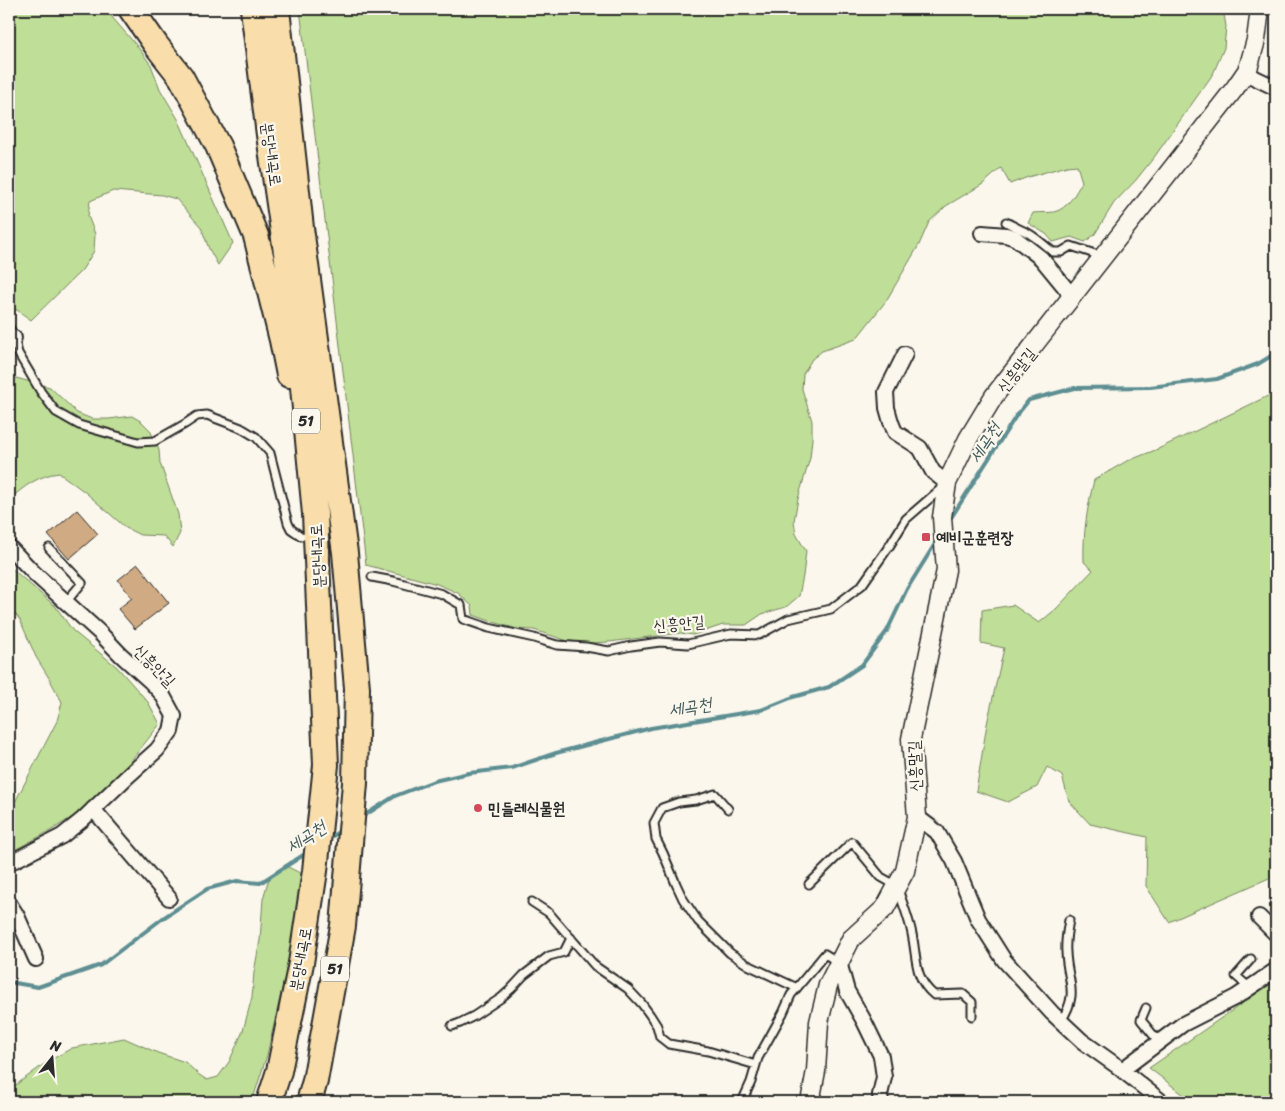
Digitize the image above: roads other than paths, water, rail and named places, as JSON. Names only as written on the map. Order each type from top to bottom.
[{"type":"highway","points":[[131,9],[181,77],[218,146],[256,236],[282,340],[315,514]]},
{"type":"highway","name":"분당내곡로","points":[[253,9],[298,335],[315,514],[326,764],[301,963],[279,1071],[269,1102]]},
{"type":"highway","name":"분당내곡로","points":[[279,12],[301,228],[344,553],[356,688],[355,783],[343,926],[315,1081],[309,1102]]},
{"type":"street","name":"신흥말길","points":[[810,1102],[816,1071],[819,1022],[828,984],[851,940],[885,908],[905,871],[917,817],[912,739],[946,570],[942,517],[947,483],[968,439],[994,396],[1073,297],[1248,69],[1256,40],[1260,9]]},
{"type":"street","points":[[1245,73],[1276,88]]},
{"type":"street","points":[[982,233],[1006,235],[1015,238],[1040,258],[1073,297]]},
{"type":"street","points":[[905,354],[886,392],[891,422],[895,432],[920,448],[933,472],[947,483]]},
{"type":"street","name":"신흥안길","points":[[9,547],[35,574],[150,681],[162,694],[174,716],[171,731],[157,750],[93,809],[62,836],[9,862]]},
{"type":"street","points":[[93,809],[169,898]]},
{"type":"street","points":[[917,817],[936,832],[954,861],[978,919],[1004,960],[1052,1013],[1082,1041],[1162,1102]]},
{"type":"street","points":[[9,903],[17,916],[36,959]]},
{"type":"street","points":[[1259,917],[1276,934]]},
{"type":"street","points":[[839,962],[847,991],[881,1056],[884,1076],[880,1095],[881,1102]]},
{"type":"street","points":[[1122,1070],[1183,1024],[1228,1001],[1276,970]]},
{"type":"lane","points":[[1006,222],[1036,238],[1053,252],[1061,252],[1070,246],[1104,257]]},
{"type":"lane","points":[[10,336],[18,353],[48,402],[56,412],[79,425],[138,442],[155,441],[197,416],[206,415],[241,428],[256,437],[270,453],[291,530],[301,536]]},
{"type":"lane","name":"신흥안길","points":[[372,577],[442,594],[461,606],[462,619],[488,628],[557,645],[609,651],[660,642],[688,644],[731,634],[759,635],[788,619],[831,609],[862,585],[906,519],[947,483]]},
{"type":"lane","points":[[50,548],[82,583],[66,602]]},
{"type":"lane","points":[[728,809],[715,794],[662,808],[654,823],[656,839],[683,899],[698,922],[730,953],[748,965],[797,988]]},
{"type":"lane","points":[[809,884],[852,842],[881,877],[897,886],[912,934],[919,974],[926,988],[934,995],[963,994],[972,1002],[972,1016]]},
{"type":"lane","points":[[532,902],[549,913],[564,928],[595,966],[628,989],[642,1004],[657,1026],[660,1037],[669,1044],[708,1051],[756,1065]]},
{"type":"lane","points":[[1061,1021],[1068,1010],[1072,986],[1068,972],[1066,952],[1069,920]]},
{"type":"lane","points":[[452,1026],[474,1016],[501,998],[524,975],[549,956],[564,952],[571,938]]},
{"type":"lane","points":[[742,1102],[751,1082],[758,1058],[783,1014],[791,995],[825,954],[839,962]]},
{"type":"lane","points":[[1250,988],[1236,976],[1251,958]]},
{"type":"lane","points":[[1146,1008],[1140,1020],[1159,1042]]},
{"type":"waterway","name":"세곡천","points":[[949,521],[1016,416],[1029,400],[1075,388],[1150,387],[1217,379],[1258,364],[1276,353]]},
{"type":"waterway","name":"세곡천","points":[[362,817],[395,796],[434,781],[469,773],[512,768],[556,753],[651,728],[761,710],[793,697],[829,687],[862,665],[887,631],[907,589],[938,539]]},
{"type":"waterway","name":"세곡천","points":[[328,839],[343,829]]},
{"type":"waterway","name":"세곡천","points":[[9,982],[38,987],[101,965],[163,918],[207,889],[237,881],[260,883],[308,852]]},
{"type":"place","name":"예비군훈련장","points":[[926,537]]},
{"type":"place","name":"민들레식물원","points":[[478,808]]}]
